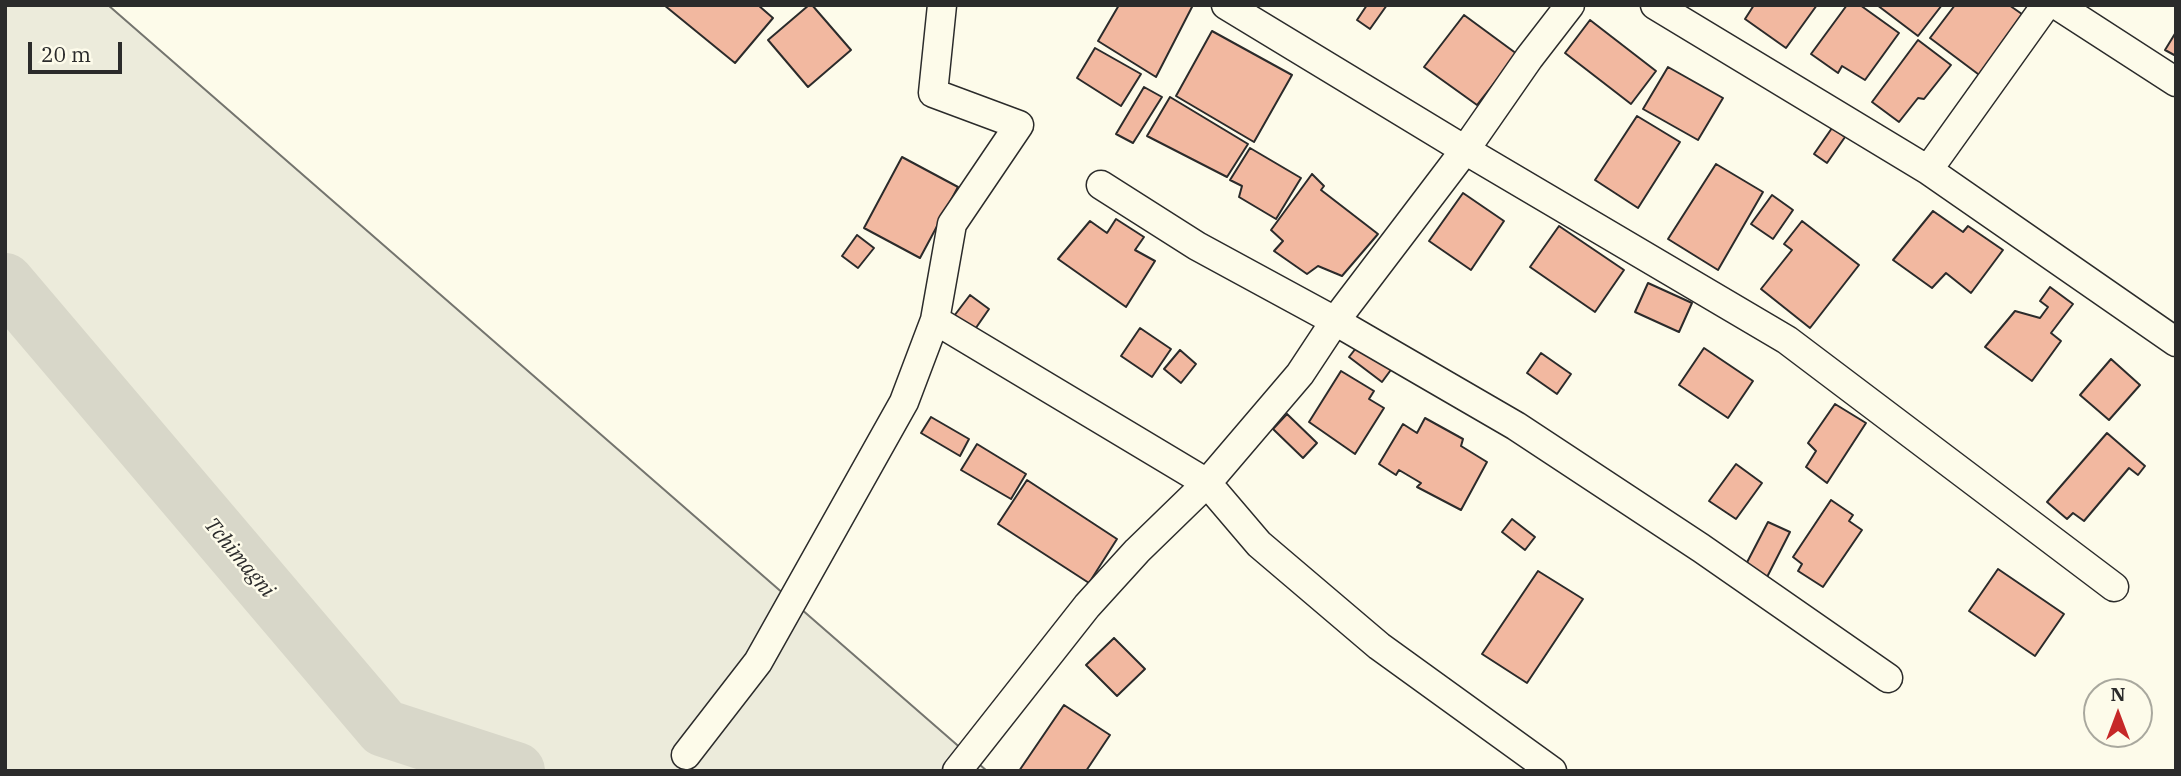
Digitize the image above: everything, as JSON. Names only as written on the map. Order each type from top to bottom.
[{"type":"street","points":[[686,755],[758,662],[904,402],[935,320],[952,223],[1019,125],[933,93],[942,5]]},
{"type":"street","points":[[1226,5],[1787,340],[2114,587]]},
{"type":"street","points":[[957,771],[1087,606],[1137,551],[1206,483],[1300,374],[1335,321],[1465,150],[1529,58],[1570,5]]},
{"type":"street","points":[[1655,5],[1928,170],[2176,342]]},
{"type":"street","points":[[1928,170],[2046,5]]},
{"type":"street","points":[[2057,5],[2176,82]]},
{"type":"street","points":[[1101,185],[1197,246],[1335,321],[1516,426],[1701,548],[1888,678]]},
{"type":"street","points":[[935,320],[1206,483],[1259,544],[1379,646],[1552,771]]},
{"type":"shaded area","points":[[5,5],[108,5],[987,771],[5,771]]},
{"type":"building","points":[[664,5],[758,5],[773,18],[735,63]]},
{"type":"building","points":[[812,5],[851,50],[808,87],[768,40]]},
{"type":"building","points":[[1119,5],[1193,5],[1156,77],[1098,41]]},
{"type":"building","points":[[1367,5],[1387,5],[1370,29],[1357,20]]},
{"type":"building","points":[[1754,5],[1817,5],[1786,48],[1745,19]]},
{"type":"building","points":[[1847,5],[1860,5],[1899,33],[1865,80],[1842,66],[1838,73],[1811,54]]},
{"type":"building","points":[[1877,5],[1942,5],[1918,36]]},
{"type":"building","points":[[1955,5],[2009,5],[2029,19],[1986,80],[1930,38]]},
{"type":"building","points":[[1464,15],[1517,54],[1477,105],[1424,67]]},
{"type":"building","points":[[1590,20],[1656,71],[1631,104],[1565,53]]},
{"type":"building","points":[[1212,31],[1292,75],[1254,142],[1176,96]]},
{"type":"building","points":[[2176,32],[2176,56],[2165,50]]},
{"type":"building","points":[[1918,40],[1951,65],[1924,99],[1918,98],[1899,122],[1872,102]]},
{"type":"building","points":[[1095,48],[1141,74],[1121,106],[1077,78]]},
{"type":"building","points":[[1668,67],[1723,98],[1698,140],[1643,109]]},
{"type":"building","points":[[1144,87],[1162,97],[1133,143],[1116,134]]},
{"type":"building","points":[[1170,97],[1248,144],[1227,177],[1147,136]]},
{"type":"building","points":[[1637,116],[1680,142],[1638,208],[1595,180]]},
{"type":"building","points":[[1832,128],[1845,137],[1827,163],[1814,154]]},
{"type":"building","points":[[1250,148],[1301,178],[1276,219],[1239,197],[1242,186],[1230,180]]},
{"type":"building","points":[[902,157],[958,187],[920,258],[864,228]]},
{"type":"building","points":[[1716,164],[1763,192],[1718,270],[1668,239]]},
{"type":"building","points":[[1312,174],[1324,186],[1321,190],[1378,234],[1342,276],[1318,266],[1307,274],[1274,251],[1283,241],[1271,230]]},
{"type":"building","points":[[1463,193],[1504,221],[1471,270],[1429,241]]},
{"type":"building","points":[[1772,195],[1793,210],[1773,239],[1751,224]]},
{"type":"building","points":[[1933,211],[1963,232],[1968,226],[2003,250],[1971,293],[1946,273],[1932,288],[1893,260]]},
{"type":"building","points":[[1116,219],[1144,237],[1135,250],[1155,261],[1126,307],[1058,259],[1090,221],[1107,233]]},
{"type":"building","points":[[1802,221],[1859,265],[1810,328],[1761,289],[1792,250],[1784,244]]},
{"type":"building","points":[[1559,226],[1624,270],[1595,312],[1530,267]]},
{"type":"building","points":[[857,235],[874,248],[858,268],[842,256]]},
{"type":"building","points":[[1648,283],[1692,303],[1679,332],[1635,312]]},
{"type":"building","points":[[2050,287],[2073,304],[2051,333],[2061,341],[2032,381],[1985,347],[2015,311],[2040,318],[2048,307],[2040,301]]},
{"type":"building","points":[[970,295],[989,309],[971,335],[951,320]]},
{"type":"building","points":[[1140,328],[1171,349],[1152,377],[1121,356]]},
{"type":"building","points":[[1360,343],[1393,367],[1382,382],[1349,357]]},
{"type":"building","points":[[1704,348],[1753,381],[1728,418],[1679,385]]},
{"type":"building","points":[[1180,350],[1196,364],[1181,383],[1164,369]]},
{"type":"building","points":[[1541,353],[1571,374],[1557,394],[1527,373]]},
{"type":"building","points":[[2111,359],[2140,385],[2109,420],[2080,395]]},
{"type":"building","points":[[1341,371],[1374,391],[1369,399],[1384,408],[1355,454],[1309,422]]},
{"type":"building","points":[[1835,404],[1866,423],[1827,483],[1806,467],[1816,451],[1808,443]]},
{"type":"building","points":[[1287,414],[1317,443],[1303,458],[1273,429]]},
{"type":"building","points":[[931,417],[969,439],[960,456],[921,433]]},
{"type":"building","points":[[1425,418],[1463,439],[1461,446],[1487,462],[1461,510],[1417,487],[1421,483],[1399,470],[1396,475],[1379,464],[1403,424],[1417,433]]},
{"type":"building","points":[[2107,433],[2145,466],[2138,475],[2129,468],[2084,521],[2073,513],[2067,519],[2047,502]]},
{"type":"building","points":[[977,444],[1026,474],[1011,499],[961,470]]},
{"type":"building","points":[[1736,464],[1762,483],[1736,519],[1709,501]]},
{"type":"building","points":[[1027,480],[1117,539],[1089,583],[998,524]]},
{"type":"building","points":[[1831,500],[1853,515],[1849,521],[1862,530],[1823,587],[1798,571],[1802,564],[1793,557]]},
{"type":"building","points":[[1512,519],[1535,537],[1525,550],[1502,532]]},
{"type":"building","points":[[1768,522],[1790,532],[1764,583],[1742,572]]},
{"type":"building","points":[[1998,569],[2064,614],[2035,656],[1969,611]]},
{"type":"building","points":[[1538,571],[1583,599],[1527,683],[1482,654]]},
{"type":"building","points":[[1114,638],[1145,669],[1117,696],[1086,665]]},
{"type":"building","points":[[1064,705],[1110,735],[1086,771],[1019,771]]},
{"type":"waterway","name":"Tchimagni","points":[[5,282],[384,728],[516,771]]}]
